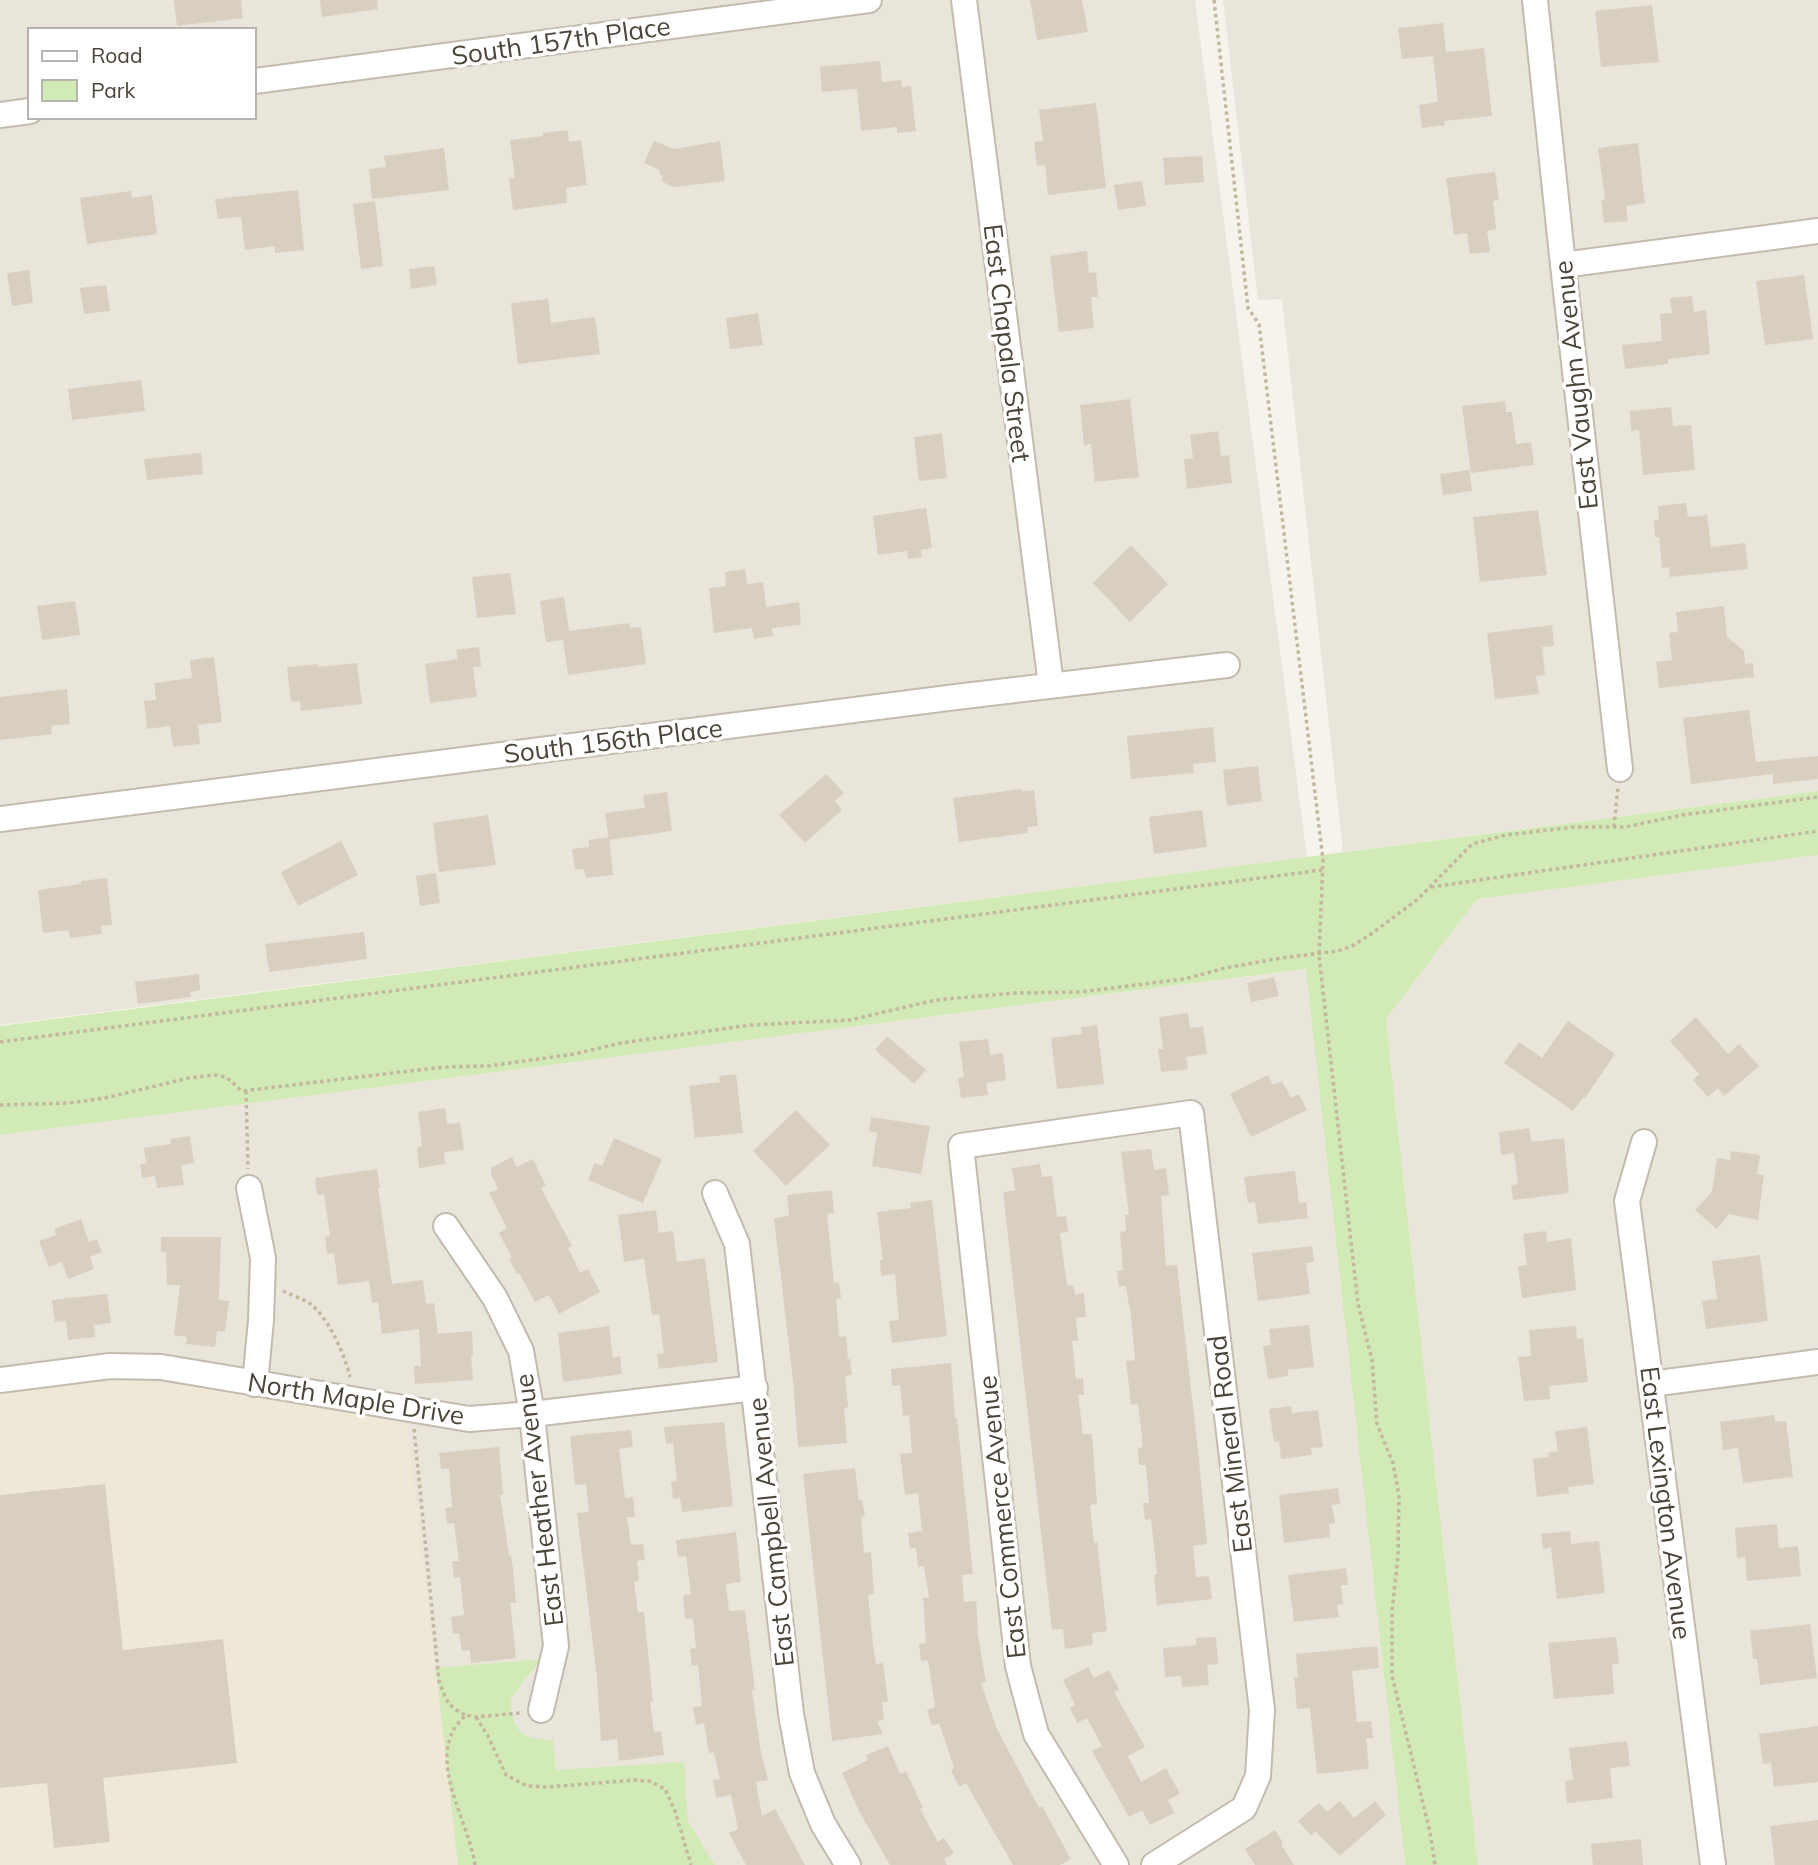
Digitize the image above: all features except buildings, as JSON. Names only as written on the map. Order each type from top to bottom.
[{"type":"street","name":"South 157th Place","points":[[256,81],[869,0]]},
{"type":"street","name":"East Chapala Street","points":[[964,0],[1051,685]]},
{"type":"street","name":"East Vaughn Avenue","points":[[1535,0],[1620,769]]},
{"type":"street","points":[[0,115],[28,111]]},
{"type":"street","points":[[1563,265],[1818,231]]},
{"type":"street","name":"South 156th Place","points":[[0,819],[1227,665]]},
{"type":"street","name":"East Mineral Road","points":[[961,1146],[1191,1112],[1262,1710],[1258,1776],[1244,1808],[1154,1865]]},
{"type":"street","name":"East Lexington Avenue","points":[[1644,1142],[1627,1201],[1713,1865]]},
{"type":"street","name":"East Commerce Avenue","points":[[961,1146],[1018,1666],[1036,1734],[1116,1865]]},
{"type":"street","points":[[249,1188],[263,1258],[255,1384]]},
{"type":"street","name":"East Campbell Avenue","points":[[715,1193],[737,1244],[791,1714],[802,1773],[823,1824],[848,1865]]},
{"type":"street","name":"East Heather Avenue","points":[[446,1226],[495,1298],[521,1351],[532,1414],[556,1646],[541,1710]]},
{"type":"street","points":[[1651,1384],[1818,1362]]},
{"type":"street","name":"North Maple Drive","points":[[0,1380],[110,1366],[161,1367],[469,1419],[755,1388]]},
{"type":"path","points":[[1214,0],[1248,308],[1259,324],[1319,833],[1322,870],[1319,955],[1358,1304],[1372,1360],[1377,1424],[1393,1463],[1399,1496],[1398,1556],[1392,1612],[1392,1676],[1430,1832],[1435,1865]]},
{"type":"path","points":[[1614,827],[1620,769]]},
{"type":"path","points":[[0,1105],[105,1098],[214,1075],[226,1077],[242,1091],[246,1091],[443,1067],[489,1066],[574,1054],[621,1043],[751,1025],[850,1020],[936,1000],[1014,993],[1080,992],[1184,979],[1225,968],[1281,958],[1319,955],[1352,946],[1418,899],[1472,844],[1506,835],[1575,827],[1625,827],[1682,815],[1818,797]]},
{"type":"path","points":[[1429,887],[1818,831]]},
{"type":"path","points":[[0,1042],[1322,870]]},
{"type":"path","points":[[246,1091],[249,1188]]},
{"type":"path","points":[[262,1283],[310,1304],[323,1319],[347,1362],[353,1400]]},
{"type":"path","points":[[414,1410],[439,1681],[446,1698],[454,1710],[476,1717],[541,1710]]},
{"type":"path","points":[[466,1715],[454,1728],[447,1754],[449,1778],[475,1865]]},
{"type":"path","points":[[476,1717],[506,1775],[527,1786],[548,1787],[635,1780],[649,1781],[665,1790],[675,1811],[691,1865]]},
{"type":"shaded area","points":[[0,0],[1195,0],[1307,857],[0,1025]]},
{"type":"shaded area","points":[[1223,0],[1818,0],[1818,791],[1343,852],[1282,299],[1258,300]]},
{"type":"shaded area","points":[[1818,855],[1818,1865],[1478,1865],[1386,1019],[1477,899]]},
{"type":"shaded area","points":[[1307,969],[1405,1865],[0,1865],[0,1135]]},
{"type":"shaded area","points":[[148,1381],[266,1397],[407,1424],[458,1865],[0,1865],[0,1393],[95,1382]]},
{"type":"green space","points":[[1818,791],[1818,855],[1477,899],[1386,1019],[1478,1865],[1405,1865],[1306,969],[0,1135],[0,1026]]},
{"type":"green space","points":[[542,1659],[511,1700],[518,1729],[533,1738],[553,1740],[556,1770],[684,1762],[688,1822],[715,1865],[458,1865],[436,1668]]}]
